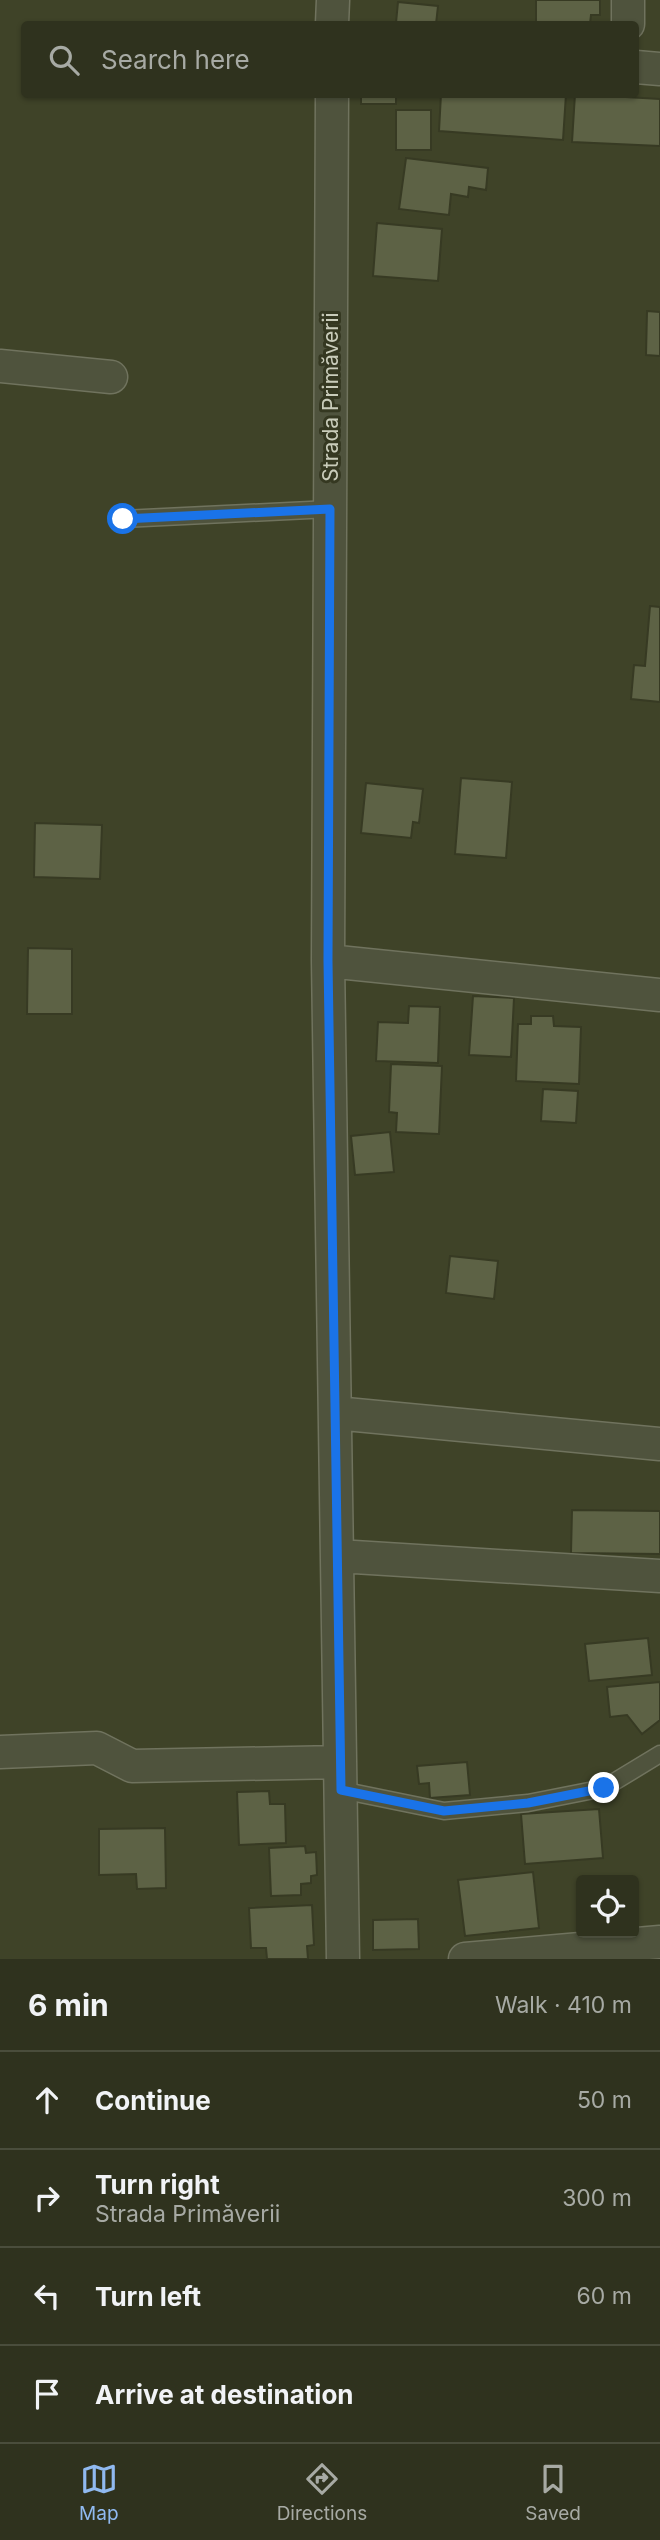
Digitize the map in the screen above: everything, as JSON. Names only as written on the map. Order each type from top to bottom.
[{"type":"street","points":[[332,0],[332,21]]},
{"type":"street","points":[[628,0],[628,21]]},
{"type":"street","points":[[639,67],[660,69]]},
{"type":"street","name":"Strada Primăverii","points":[[331,98],[328,961],[343,1959]]},
{"type":"street","points":[[0,366],[111,377]]},
{"type":"street","points":[[328,961],[660,995]]},
{"type":"street","points":[[335,1413],[660,1444]]},
{"type":"street","points":[[338,1556],[660,1576]]},
{"type":"street","points":[[0,1752],[97,1748],[132,1766],[341,1776]]},
{"type":"street","points":[[465,1959],[660,1942]]},
{"type":"lane","points":[[123,519],[330,509]]},
{"type":"lane","points":[[341,1776],[444,1811],[528,1803],[604,1788],[660,1754]]},
{"type":"building","points":[[536,0],[600,0],[600,15],[591,15],[590,21],[536,21]]},
{"type":"building","points":[[398,2],[438,6],[436,21],[396,21]]},
{"type":"building","points":[[361,98],[396,98],[396,104],[361,104]]},
{"type":"building","points":[[441,98],[566,98],[563,140],[439,131]]},
{"type":"building","points":[[575,98],[660,99],[660,146],[572,142]]},
{"type":"building","points":[[396,110],[431,110],[431,150],[396,150]]},
{"type":"building","points":[[406,158],[488,168],[486,190],[469,187],[468,197],[451,194],[449,215],[399,209]]},
{"type":"building","points":[[377,223],[442,229],[438,281],[373,276]]},
{"type":"building","points":[[647,311],[660,312],[660,356],[646,355]]},
{"type":"building","points":[[650,606],[660,607],[660,702],[631,699],[634,665],[645,666]]},
{"type":"building","points":[[461,778],[512,782],[506,858],[455,854]]},
{"type":"building","points":[[366,783],[423,789],[419,823],[413,822],[411,838],[361,833]]},
{"type":"building","points":[[35,823],[102,825],[100,879],[34,877]]},
{"type":"building","points":[[28,948],[72,949],[72,1014],[27,1014]]},
{"type":"building","points":[[473,996],[514,998],[511,1057],[469,1055]]},
{"type":"building","points":[[409,1006],[440,1007],[438,1063],[376,1061],[378,1022],[408,1023]]},
{"type":"building","points":[[531,1016],[553,1016],[554,1026],[581,1027],[579,1084],[516,1081],[518,1024],[531,1024]]},
{"type":"building","points":[[391,1064],[442,1066],[439,1134],[396,1132],[397,1113],[389,1112]]},
{"type":"building","points":[[543,1089],[578,1091],[576,1123],[541,1121]]},
{"type":"building","points":[[390,1132],[394,1172],[355,1175],[351,1136]]},
{"type":"building","points":[[450,1256],[498,1261],[494,1299],[446,1293]]},
{"type":"building","points":[[572,1510],[660,1511],[660,1554],[571,1553]]},
{"type":"building","points":[[648,1638],[652,1675],[589,1681],[585,1644]]},
{"type":"building","points":[[660,1682],[660,1720],[642,1734],[627,1715],[610,1717],[607,1687]]},
{"type":"building","points":[[467,1762],[470,1795],[430,1798],[429,1783],[419,1784],[417,1766]]},
{"type":"building","points":[[269,1791],[270,1804],[285,1804],[286,1843],[239,1845],[237,1792]]},
{"type":"building","points":[[599,1809],[603,1858],[525,1864],[521,1814]]},
{"type":"building","points":[[165,1828],[166,1888],[137,1889],[136,1874],[99,1875],[99,1829]]},
{"type":"building","points":[[305,1846],[306,1853],[316,1852],[317,1875],[311,1876],[311,1883],[301,1884],[301,1895],[271,1896],[269,1848]]},
{"type":"building","points":[[533,1872],[539,1928],[465,1936],[458,1880]]},
{"type":"building","points":[[312,1905],[314,1945],[307,1946],[308,1959],[267,1959],[266,1948],[251,1948],[249,1908]]},
{"type":"building","points":[[418,1919],[419,1949],[373,1950],[373,1920]]},
{"type":"route","points":[[123,519],[330,509],[328,961],[341,1790],[444,1811],[528,1803],[604,1788]]}]
